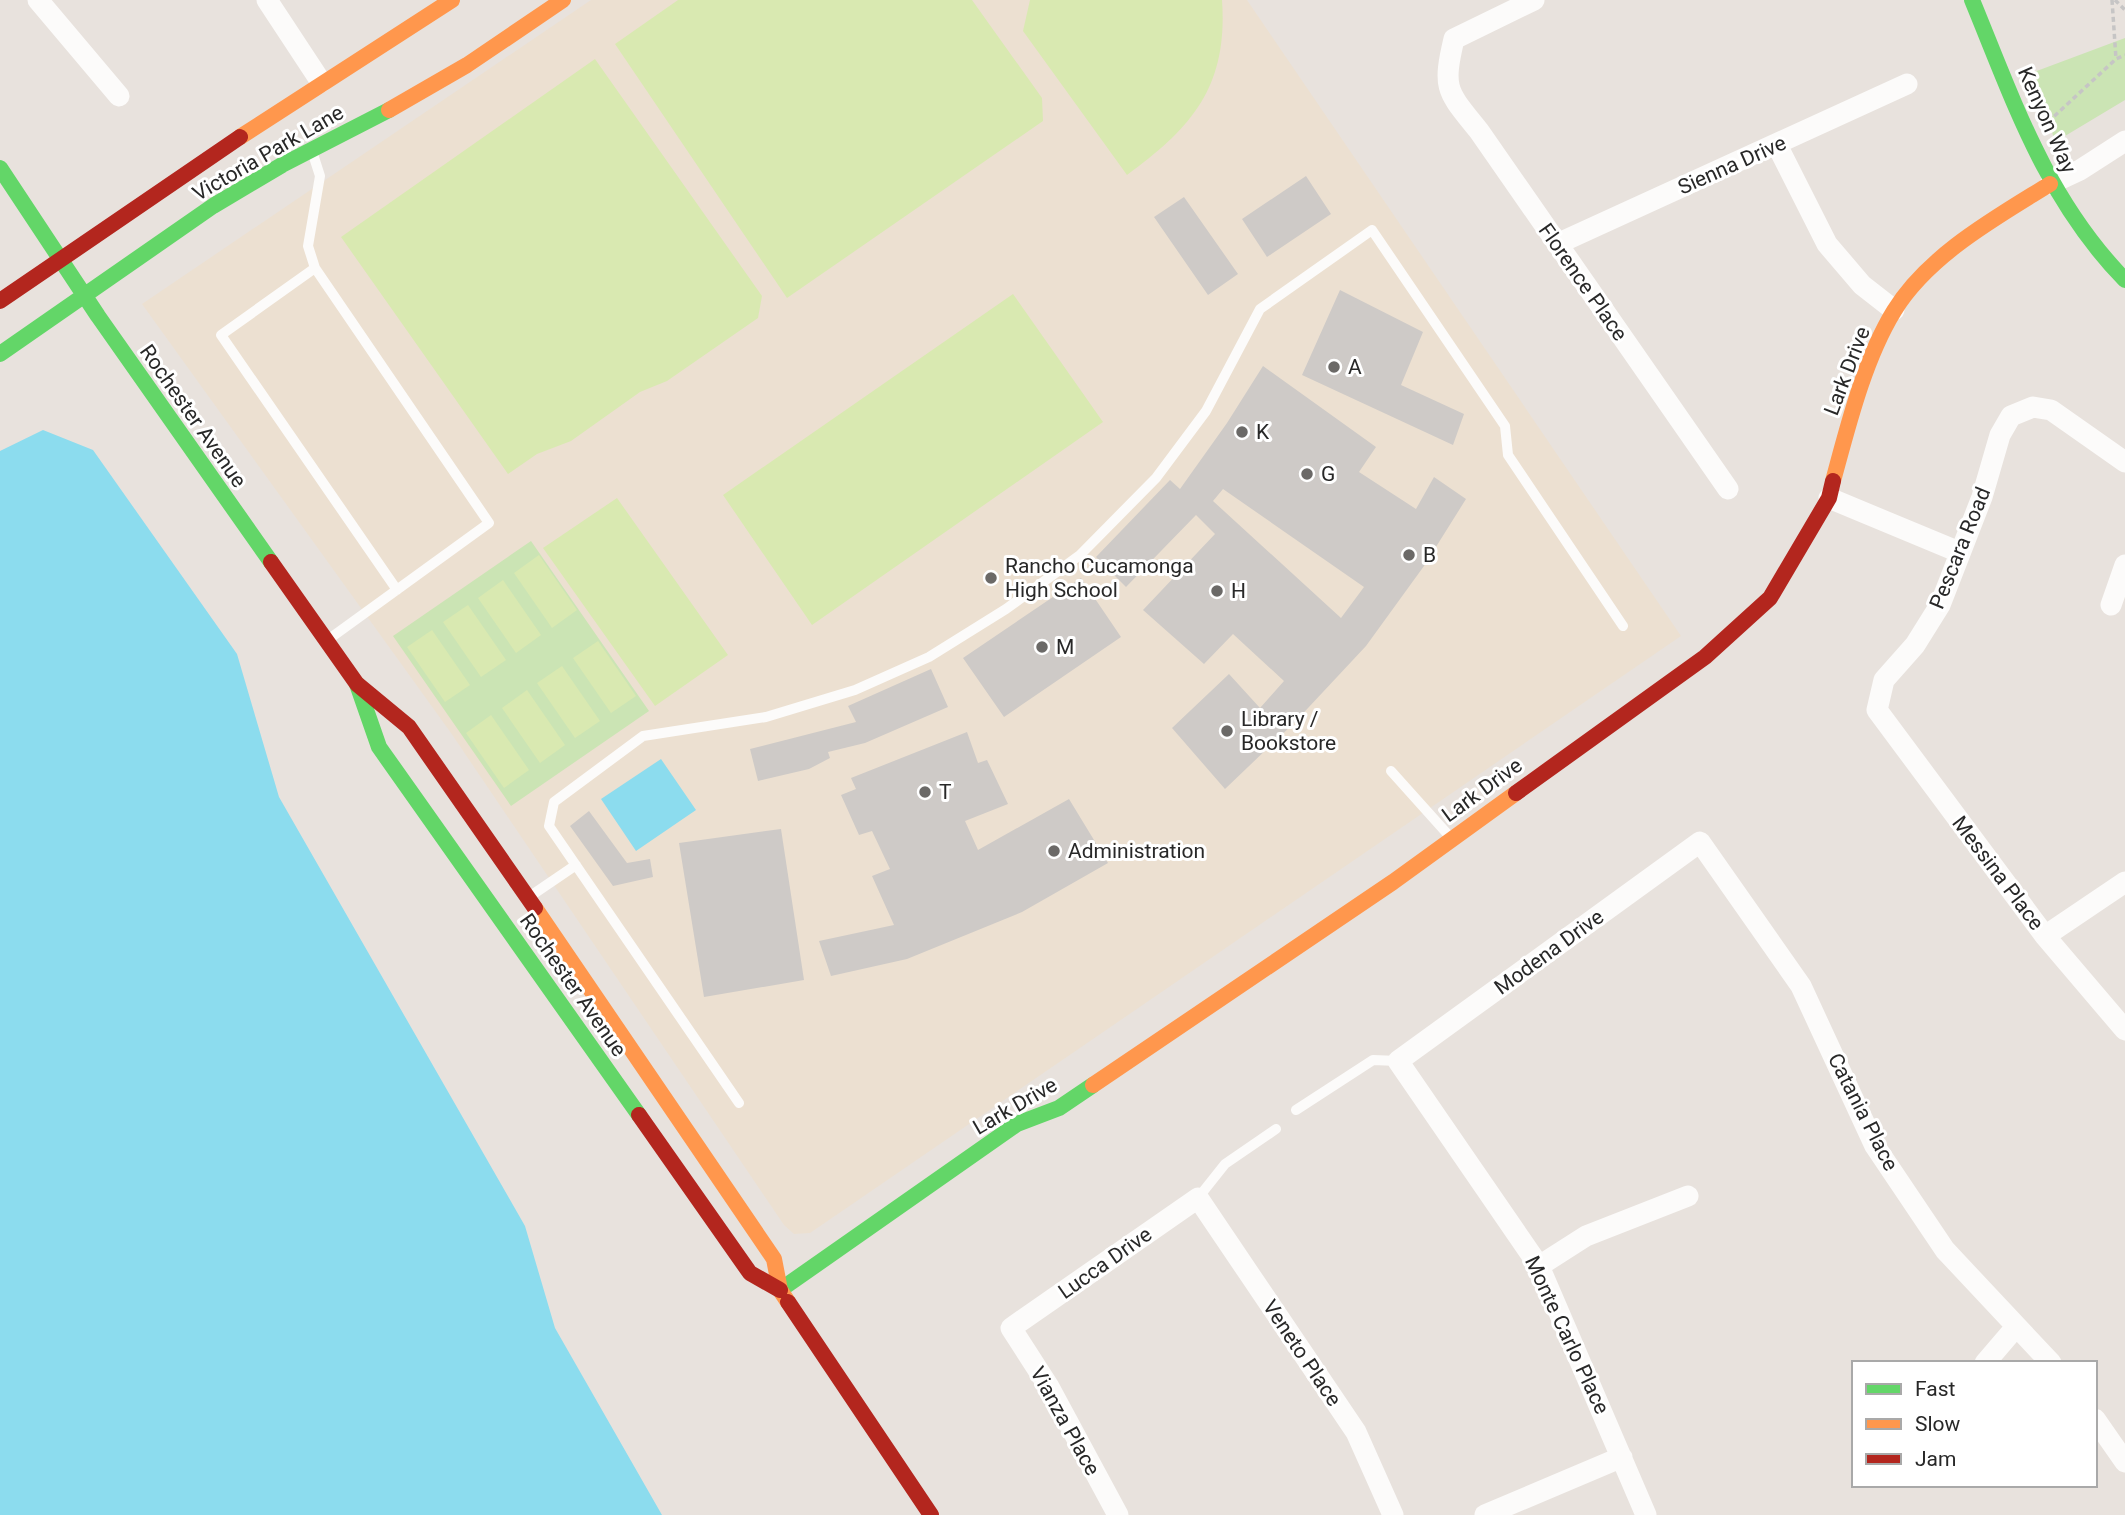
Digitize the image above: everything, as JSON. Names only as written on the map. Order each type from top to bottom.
[{"type":"street","points":[[38,0],[119,96]]},
{"type":"street","points":[[267,0],[321,82]]},
{"type":"street","name":"Victoria Park Lane","points":[[0,301],[321,82],[452,0]]},
{"type":"street","name":"Victoria Park Lane","points":[[0,354],[213,206],[467,65],[563,0]]},
{"type":"street","name":"Florence Place","points":[[1534,0],[1454,38],[1446,72],[1449,93],[1728,489]]},
{"type":"street","name":"Kenyon Way","points":[[1972,0],[2050,184],[2104,261],[2125,279]]},
{"type":"street","name":"Sienna Drive","points":[[1557,244],[1907,84]]},
{"type":"street","points":[[2050,184],[2125,141]]},
{"type":"street","points":[[1777,145],[1827,244],[1862,285],[1894,310]]},
{"type":"street","name":"Rochester Avenue","points":[[0,168],[84,295],[357,684],[409,727],[773,1257],[780,1290],[931,1515]]},
{"type":"street","name":"Lark Drive","points":[[780,1290],[1017,1124],[1059,1108],[1382,889],[1705,657],[1770,598],[1829,498],[1856,396],[1894,310],[1929,270],[1973,232],[2050,184]]},
{"type":"street","name":"Pescara Road","points":[[1877,710],[1884,680],[1915,645],[1940,605],[1982,497],[2000,435],[2011,416],[2033,407],[2051,410],[2125,461]]},
{"type":"street","points":[[1829,498],[1959,552]]},
{"type":"street","points":[[2111,605],[2125,565]]},
{"type":"street","name":"Rochester Avenue","points":[[357,684],[379,747],[385,756],[750,1273],[780,1290]]},
{"type":"street","name":"Messina Place","points":[[1877,710],[2045,936],[2125,1030]]},
{"type":"street","name":"Modena Drive","points":[[1398,1060],[1700,842]]},
{"type":"street","name":"Catania Place","points":[[1700,842],[1801,986],[1875,1146],[1945,1250],[2015,1328],[2049,1361]]},
{"type":"street","points":[[2045,936],[2125,882]]},
{"type":"street","name":"Monte Carlo Place","points":[[1398,1060],[1539,1266],[1646,1515]]},
{"type":"street","points":[[1539,1266],[1586,1236],[1688,1196]]},
{"type":"street","name":"Lucca Drive","points":[[1011,1328],[1198,1198]]},
{"type":"street","name":"Veneto Place","points":[[1198,1198],[1356,1432],[1393,1515]]},
{"type":"street","name":"Vianza Place","points":[[1011,1328],[1049,1387],[1118,1515]]},
{"type":"street","points":[[1987,1361],[2015,1328]]},
{"type":"street","points":[[2097,1422],[2125,1462]]},
{"type":"street","points":[[1485,1515],[1622,1457]]},
{"type":"lane","points":[[312,150],[320,176],[308,246],[315,268],[489,523],[327,641]]},
{"type":"lane","points":[[739,1103],[549,826],[554,802],[643,736],[766,717],[855,690],[940,650],[1006,610],[1080,555],[1156,478],[1206,411],[1260,309],[1372,230],[1505,426],[1508,455],[1623,626]]},
{"type":"lane","points":[[315,268],[221,335],[397,590]]},
{"type":"lane","points":[[1391,771],[1452,839]]},
{"type":"lane","points":[[527,898],[576,865]]},
{"type":"lane","points":[[1296,1110],[1373,1060],[1398,1060]]},
{"type":"lane","points":[[1198,1198],[1225,1164],[1276,1129]]},
{"type":"path","points":[[2114,0],[2116,59]]},
{"type":"path","points":[[2114,0],[2125,10]]},
{"type":"path","points":[[2029,134],[2045,126],[2116,59],[2125,55]]},
{"type":"shaded area","name":"Rancho Cucamonga High School","points":[[591,0],[1247,0],[1681,636],[810,1233],[794,1234],[784,1225],[451,733],[142,304]]},
{"type":"green space","points":[[678,0],[972,0],[1042,98],[1043,121],[787,298],[615,44]]},
{"type":"green space","points":[[1030,0],[1222,0],[1219,57],[1212,81],[1201,102],[1171,140],[1127,175],[1023,31]]},
{"type":"green space","points":[[2125,38],[2125,100],[2055,142],[2034,72]]},
{"type":"green space","points":[[595,59],[762,296],[758,318],[667,381],[640,392],[571,441],[537,454],[508,474],[341,237]]},
{"type":"green space","points":[[1013,294],[1103,422],[812,625],[723,495]]},
{"type":"green space","points":[[617,498],[728,655],[655,706],[543,548]]},
{"type":"green space","points":[[531,541],[649,711],[511,806],[393,636]]},
{"type":"green space","points":[[539,555],[577,610],[552,628],[514,573]]},
{"type":"green space","points":[[503,580],[541,635],[516,653],[478,598]]},
{"type":"green space","points":[[468,605],[506,660],[481,677],[443,622]]},
{"type":"green space","points":[[432,630],[470,685],[445,702],[407,647]]},
{"type":"green space","points":[[598,641],[636,696],[611,713],[573,658]]},
{"type":"green space","points":[[562,666],[600,721],[575,738],[537,683]]},
{"type":"green space","points":[[527,690],[565,745],[540,763],[502,708]]},
{"type":"green space","points":[[491,715],[529,770],[504,788],[466,733]]},
{"type":"water","points":[[43,430],[93,450],[237,654],[279,797],[525,1226],[555,1328],[662,1515],[0,1515],[0,451]]},
{"type":"water","points":[[661,759],[696,810],[636,851],[601,799]]},
{"type":"building","points":[[1306,176],[1331,214],[1267,257],[1242,219]]},
{"type":"building","points":[[1184,197],[1238,274],[1208,295],[1154,217]]},
{"type":"building","name":"A","points":[[1340,290],[1423,332],[1401,385],[1464,414],[1453,445],[1302,375]]},
{"type":"building","points":[[1263,366],[1376,447],[1359,472],[1416,509],[1434,477],[1466,499],[1424,566],[1366,646],[1294,723],[1225,789],[1172,728],[1229,674],[1260,708],[1284,681],[1233,634],[1204,664],[1143,610],[1215,534],[1196,515],[1126,587],[1096,557],[1170,480],[1180,489]],"holes":[[[1223,489],[1364,587],[1341,618],[1213,501]]]},
{"type":"building","name":"M","points":[[1081,578],[1121,637],[1004,717],[963,658]]},
{"type":"building","points":[[931,669],[948,707],[865,743],[828,752],[830,758],[809,769],[758,781],[750,749],[856,722],[848,706]]},
{"type":"building","points":[[967,732],[978,763],[987,760],[1008,804],[965,821],[978,850],[1069,799],[1108,863],[1022,912],[907,959],[831,976],[819,941],[894,925],[872,876],[890,869],[872,831],[859,835],[841,795],[856,789],[851,778]]},
{"type":"building","points":[[589,811],[627,863],[650,859],[653,877],[613,886],[570,826]]},
{"type":"building","points":[[781,829],[804,980],[704,997],[679,843]]},
{"type":"traffic: fast","points":[[1972,0],[2018,112],[2053,183],[2097,249],[2125,280]]},
{"type":"traffic: fast","points":[[0,354],[213,206],[282,165],[389,110]]},
{"type":"traffic: fast","points":[[0,168],[98,316],[271,562]]},
{"type":"traffic: fast","points":[[357,684],[379,747],[639,1115]]},
{"type":"traffic: fast","points":[[780,1290],[1017,1124],[1059,1108],[1093,1085]]},
{"type":"traffic: slow","points":[[240,137],[452,0]]},
{"type":"traffic: slow","points":[[389,110],[467,65],[563,0]]},
{"type":"traffic: slow","points":[[1833,481],[1865,372],[1883,330],[1908,291],[1925,272],[1965,239],[2050,184]]},
{"type":"traffic: slow","points":[[1093,1085],[1393,882],[1516,793]]},
{"type":"traffic: slow","points":[[535,908],[774,1259],[780,1290],[788,1302]]},
{"type":"traffic: jam","points":[[0,301],[240,137]]},
{"type":"traffic: jam","points":[[1516,793],[1705,657],[1770,598],[1829,498],[1833,481]]},
{"type":"traffic: jam","points":[[271,562],[357,684],[409,727],[535,908]]},
{"type":"traffic: jam","points":[[639,1115],[750,1273],[780,1290]]},
{"type":"traffic: jam","points":[[788,1302],[931,1515]]},
{"type":"place","name":"A","points":[[1334,367]]},
{"type":"place","name":"K","points":[[1242,432]]},
{"type":"place","name":"G","points":[[1307,474]]},
{"type":"place","name":"B","points":[[1409,555]]},
{"type":"place","name":"Rancho Cucamonga High School","points":[[991,578]]},
{"type":"place","name":"H","points":[[1217,591]]},
{"type":"place","name":"M","points":[[1042,647]]},
{"type":"place","name":"Library / Bookstore","points":[[1227,731]]},
{"type":"place","name":"T","points":[[925,792]]},
{"type":"place","name":"Administration","points":[[1054,851]]}]
